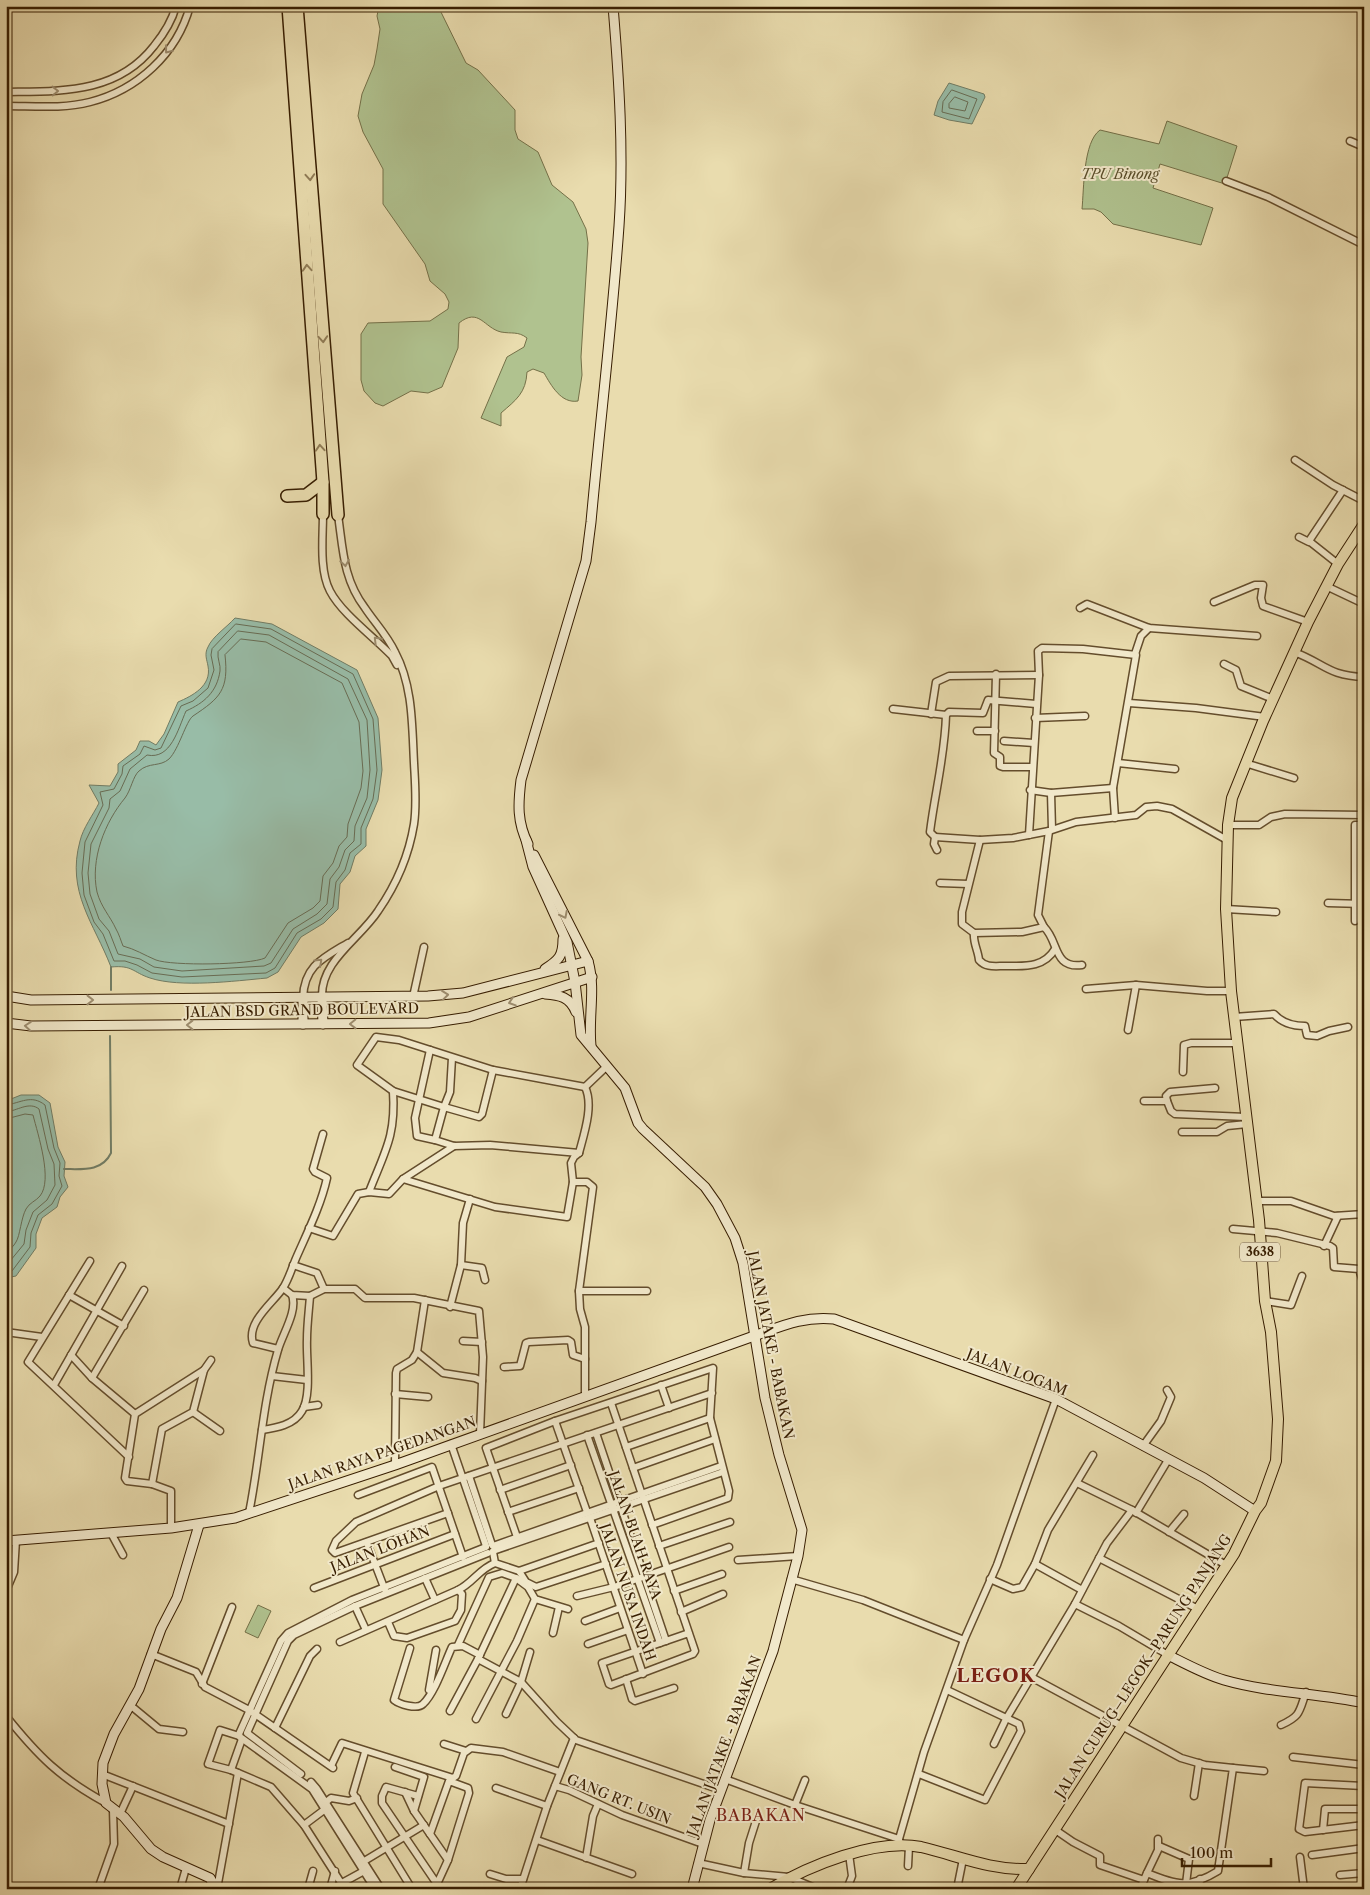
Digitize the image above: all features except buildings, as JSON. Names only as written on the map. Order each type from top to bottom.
[{"type":"highway","points":[[288,6],[323,482],[323,514]]},
{"type":"highway","points":[[297,6],[338,515]]},
{"type":"highway","points":[[287,496],[306,494],[323,482]]},
{"type":"main road","points":[[591,1046],[589,1026],[592,977],[588,961],[522,833],[518,813],[521,780],[574,593],[586,561],[591,522],[619,226],[621,156],[619,79],[613,6]]},
{"type":"main road","name":"JALAN CURUG–LEGOK–PARUNG PANJANG","points":[[1018,1885],[1226,1565],[1264,1494],[1276,1461],[1278,1444],[1271,1332],[1265,1301],[1260,1231],[1231,991],[1226,909],[1228,825],[1232,798],[1245,763],[1294,652],[1338,564],[1361,535],[1364,524]]},
{"type":"main road","points":[[526,840],[533,867],[564,934],[575,982],[578,1017]]},
{"type":"main road","points":[[538,974],[558,961],[562,955],[564,934]]},
{"type":"main road","name":"JALAN BSD GRAND BOULEVARD","points":[[6,996],[31,1000],[413,997],[463,993],[588,961]]},
{"type":"main road","name":"JALAN BSD GRAND BOULEVARD","points":[[6,1023],[31,1026],[429,1022],[469,1016],[592,977]]},
{"type":"main road","points":[[539,994],[556,994],[566,998],[572,1003],[578,1017]]},
{"type":"main road","points":[[303,998],[303,1024]]},
{"type":"main road","points":[[322,998],[323,1024]]},
{"type":"main road","name":"JALAN JATAKE - BABAKAN","points":[[578,1017],[581,1035],[624,1088],[638,1123],[691,1172],[717,1204],[735,1238],[743,1263],[754,1336],[779,1455],[802,1530],[798,1556],[772,1651],[721,1790],[703,1844],[692,1889]]},
{"type":"main road","name":"JALAN LOGAM","points":[[754,1336],[800,1320],[815,1317],[834,1319],[1056,1399],[1204,1478],[1254,1511]]},
{"type":"main road","name":"JALAN RAYA PAGEDANGAN","points":[[6,1541],[199,1525],[249,1513],[396,1466],[451,1444],[754,1336]]},
{"type":"main road","points":[[199,1525],[177,1598],[151,1654],[139,1689],[114,1734],[103,1763],[102,1774],[106,1803],[117,1812],[151,1849],[186,1868],[210,1878],[216,1889]]},
{"type":"main road","points":[[1168,1655],[1224,1680],[1273,1690],[1306,1692],[1364,1703]]},
{"type":"main road","points":[[770,1889],[789,1877],[831,1859],[903,1844],[1005,1870],[1029,1869]]},
{"type":"main road","points":[[1005,1870],[1018,1885]]},
{"type":"street","points":[[6,92],[64,91],[87,88],[107,82],[132,68],[147,55],[164,34],[176,6]]},
{"type":"street","points":[[6,106],[65,106],[89,102],[112,95],[138,80],[157,65],[175,42],[190,6]]},
{"type":"street","points":[[1350,141],[1364,147]]},
{"type":"street","points":[[1226,181],[1281,204],[1364,245]]},
{"type":"street","points":[[1295,460],[1364,501]]},
{"type":"street","points":[[1309,542],[1343,490]]},
{"type":"street","points":[[323,514],[325,570],[330,591],[392,656],[403,675],[410,696]]},
{"type":"street","points":[[322,998],[324,979],[334,961],[378,912],[396,880],[408,850],[414,822],[416,795],[410,696],[404,674],[396,652],[384,632],[364,608],[351,585],[344,568],[338,515]]},
{"type":"street","points":[[1299,537],[1309,542],[1338,564]]},
{"type":"street","points":[[1214,602],[1255,585],[1263,585],[1261,598],[1263,606],[1308,622]]},
{"type":"street","points":[[1326,586],[1364,604]]},
{"type":"street","points":[[1080,608],[1087,604],[1150,628],[1257,636]]},
{"type":"street","points":[[1115,818],[1113,788],[1129,703],[1135,654],[1141,636],[1150,628]]},
{"type":"street","points":[[1029,835],[1030,790],[1039,675],[1038,651],[1041,648],[1135,654]]},
{"type":"street","points":[[1294,652],[1312,659],[1320,666],[1339,675],[1364,677]]},
{"type":"street","points":[[1224,664],[1236,670],[1241,686],[1273,700]]},
{"type":"street","points":[[996,674],[994,753],[1000,757],[1000,766],[1006,768],[1032,767]]},
{"type":"street","points":[[931,714],[936,682],[953,675],[1039,675]]},
{"type":"street","points":[[893,709],[946,715],[949,712],[983,713],[986,702],[995,700],[1036,704]]},
{"type":"street","points":[[1129,703],[1196,708],[1265,717]]},
{"type":"street","points":[[946,715],[945,749],[935,794],[930,832],[935,838],[980,840],[1029,835],[1076,822],[1139,814],[1146,807],[1167,807],[1227,840]]},
{"type":"street","points":[[1035,718],[1085,716]]},
{"type":"street","points":[[977,731],[995,731]]},
{"type":"street","points":[[1004,741],[1034,742]]},
{"type":"street","points":[[1118,763],[1174,769]]},
{"type":"street","points":[[1245,763],[1294,778]]},
{"type":"street","points":[[1030,790],[1051,793],[1113,788]]},
{"type":"street","points":[[1051,793],[1051,830],[1038,915],[1044,927],[1052,936],[1055,949],[1069,966],[1082,965]]},
{"type":"street","points":[[1228,825],[1259,825],[1271,817],[1285,814],[1364,815]]},
{"type":"street","points":[[1355,920],[1355,825],[1364,825]]},
{"type":"street","points":[[935,838],[934,844],[937,850]]},
{"type":"street","points":[[980,840],[968,884],[961,919],[962,924],[974,933],[1022,932],[1044,927]]},
{"type":"street","points":[[940,882],[968,884]]},
{"type":"street","points":[[1328,903],[1364,904]]},
{"type":"street","points":[[1226,909],[1276,912]]},
{"type":"street","points":[[974,933],[974,942],[978,950],[979,960],[987,966],[1030,966],[1048,958],[1055,949]]},
{"type":"street","points":[[303,998],[304,985],[310,970],[323,957],[353,940]]},
{"type":"street","points":[[413,997],[424,947]]},
{"type":"street","points":[[1086,989],[1136,985],[1231,991]]},
{"type":"street","points":[[1128,1030],[1136,985]]},
{"type":"street","points":[[1234,1017],[1274,1014],[1279,1019],[1293,1025],[1306,1026],[1307,1035],[1314,1036],[1348,1027]]},
{"type":"street","points":[[493,1070],[485,1106],[480,1116],[393,1091],[357,1065],[376,1037],[399,1040],[493,1070],[585,1087]]},
{"type":"street","points":[[1183,1072],[1184,1045],[1191,1043],[1237,1043]]},
{"type":"street","points":[[430,1050],[421,1099],[415,1118],[416,1134],[419,1137],[454,1146],[500,1145],[579,1153]]},
{"type":"street","points":[[435,1140],[450,1092],[452,1058]]},
{"type":"street","points":[[585,1087],[606,1067]]},
{"type":"street","points":[[403,1179],[502,1208],[567,1217],[573,1182],[571,1162],[579,1153],[588,1103],[585,1087]]},
{"type":"street","points":[[1214,1088],[1170,1092],[1166,1096],[1171,1111],[1175,1114],[1246,1120]]},
{"type":"street","points":[[369,1192],[391,1139],[394,1114],[393,1091]]},
{"type":"street","points":[[1144,1101],[1167,1101]]},
{"type":"street","points":[[1182,1132],[1217,1132],[1227,1126],[1246,1120]]},
{"type":"street","points":[[278,1349],[253,1343],[252,1339],[256,1323],[265,1307],[283,1288],[309,1228],[326,1179],[325,1175],[315,1172],[314,1169],[323,1134]]},
{"type":"street","points":[[309,1228],[333,1236],[358,1194],[369,1192],[386,1196],[403,1179],[454,1146]]},
{"type":"street","points":[[573,1182],[587,1182],[593,1187],[579,1292],[580,1309],[585,1327],[585,1396]]},
{"type":"street","points":[[450,1307],[461,1264],[463,1224],[470,1199]]},
{"type":"street","points":[[1256,1200],[1291,1201],[1338,1216],[1364,1214]]},
{"type":"street","points":[[1324,1246],[1338,1216]]},
{"type":"street","points":[[1232,1228],[1277,1233],[1333,1248],[1334,1267],[1358,1268],[1364,1285]]},
{"type":"street","points":[[90,1261],[28,1362],[129,1456]]},
{"type":"street","points":[[461,1264],[482,1268],[485,1280]]},
{"type":"street","points":[[293,1265],[317,1273],[324,1290]]},
{"type":"street","points":[[54,1385],[122,1266]]},
{"type":"street","points":[[1265,1301],[1291,1304],[1302,1276]]},
{"type":"street","points":[[283,1288],[292,1295],[310,1296],[324,1290],[355,1289],[365,1298],[425,1300],[450,1307],[479,1311],[482,1342],[480,1434]]},
{"type":"street","points":[[92,1378],[144,1290]]},
{"type":"street","points":[[579,1292],[647,1291]]},
{"type":"street","points":[[69,1295],[124,1326]]},
{"type":"street","points":[[249,1513],[272,1376],[278,1349],[293,1307],[292,1295]]},
{"type":"street","points":[[262,1430],[280,1428],[298,1416],[304,1407],[307,1380],[310,1296]]},
{"type":"street","points":[[396,1466],[397,1369],[412,1360],[417,1352],[425,1300]]},
{"type":"street","points":[[6,1337],[7,1332],[42,1337]]},
{"type":"street","points":[[504,1367],[520,1366],[523,1348],[529,1342],[568,1340],[571,1342],[573,1355],[585,1359]]},
{"type":"street","points":[[464,1341],[482,1342]]},
{"type":"street","points":[[417,1352],[443,1373],[482,1381]]},
{"type":"street","points":[[71,1355],[92,1378],[135,1414]]},
{"type":"street","points":[[152,1484],[162,1429],[193,1412],[204,1370],[211,1360]]},
{"type":"street","points":[[517,1537],[493,1467],[485,1450],[488,1446],[711,1368],[714,1370],[710,1418],[729,1491],[728,1498],[652,1525]]},
{"type":"street","points":[[171,1528],[171,1491],[152,1484],[126,1480],[135,1414],[204,1370]]},
{"type":"street","points":[[272,1376],[307,1380]]},
{"type":"street","points":[[661,1385],[669,1408]]},
{"type":"street","points":[[1144,1446],[1161,1421],[1171,1397],[1167,1390]]},
{"type":"street","points":[[448,1513],[367,1543],[335,1553],[332,1550],[334,1544],[356,1522],[439,1486],[712,1393]]},
{"type":"street","points":[[396,1394],[428,1397]]},
{"type":"street","points":[[908,1866],[903,1844],[924,1752],[964,1640],[990,1579],[1056,1399]]},
{"type":"street","points":[[611,1403],[695,1650],[694,1654],[610,1685],[602,1664],[689,1633]]},
{"type":"street","points":[[304,1407],[318,1406]]},
{"type":"street","points":[[193,1412],[220,1431]]},
{"type":"street","points":[[626,1447],[710,1418]]},
{"type":"street","name":"JALAN NUSA INDAH","points":[[555,1421],[599,1543],[642,1674]]},
{"type":"street","name":"JALAN BUAH RAYA","points":[[596,1433],[663,1642]]},
{"type":"street","name":"JALAN BUAH RAYA","points":[[588,1435],[612,1507],[641,1578]]},
{"type":"street","points":[[633,1468],[715,1439]]},
{"type":"street","points":[[451,1444],[496,1563]]},
{"type":"street","points":[[990,1579],[1018,1590],[1022,1587],[1035,1564],[1048,1530],[1092,1455]]},
{"type":"street","points":[[994,1744],[1006,1719],[1099,1558],[1134,1512],[1168,1460]]},
{"type":"street","points":[[500,1490],[571,1465]]},
{"type":"street","points":[[358,1495],[432,1467],[463,1557]]},
{"type":"street","points":[[230,1770],[240,1737],[291,1638],[385,1591],[463,1557],[722,1469]]},
{"type":"street","points":[[1077,1483],[1134,1512],[1226,1565]]},
{"type":"street","points":[[508,1512],[579,1488]]},
{"type":"street","points":[[1169,1532],[1184,1514]]},
{"type":"street","points":[[381,1889],[308,1779],[247,1734],[252,1712],[284,1636],[352,1600],[425,1578],[517,1537],[589,1515]]},
{"type":"street","points":[[659,1546],[730,1522]]},
{"type":"street","points":[[111,1533],[123,1555]]},
{"type":"street","name":"JALAN LOHAN","points":[[314,1588],[455,1534]]},
{"type":"street","points":[[6,1591],[14,1572],[16,1540]]},
{"type":"street","points":[[367,1543],[385,1591]]},
{"type":"street","points":[[340,1642],[468,1585],[485,1567],[496,1563],[520,1571],[599,1543]]},
{"type":"street","points":[[577,1596],[614,1587],[729,1547]]},
{"type":"street","points":[[738,1560],[798,1556]]},
{"type":"street","points":[[1099,1558],[1198,1609]]},
{"type":"street","points":[[520,1571],[526,1582],[536,1587],[606,1564]]},
{"type":"street","points":[[1035,1564],[1082,1590]]},
{"type":"street","points":[[410,1648],[394,1700],[416,1707],[423,1705],[452,1647],[458,1645],[489,1577],[502,1573],[516,1578],[528,1586],[534,1599],[568,1609]]},
{"type":"street","points":[[674,1591],[722,1574]]},
{"type":"street","points":[[425,1578],[435,1600]]},
{"type":"street","points":[[450,1711],[479,1657],[516,1578]]},
{"type":"street","points":[[791,1579],[863,1600],[964,1640]]},
{"type":"street","points":[[388,1622],[394,1636],[406,1638],[455,1621],[461,1610],[462,1594],[458,1590]]},
{"type":"street","points":[[681,1612],[723,1594]]},
{"type":"street","points":[[476,1719],[502,1671],[534,1599]]},
{"type":"street","points":[[1074,1604],[1119,1626],[1168,1655]]},
{"type":"street","points":[[355,1606],[366,1630]]},
{"type":"street","points":[[202,1684],[232,1607]]},
{"type":"street","points":[[553,1633],[559,1607]]},
{"type":"street","points":[[585,1621],[620,1608]]},
{"type":"street","points":[[588,1644],[628,1630]]},
{"type":"street","points":[[458,1645],[521,1682],[574,1738],[721,1790]]},
{"type":"street","points":[[275,1728],[310,1656],[317,1649]]},
{"type":"street","points":[[429,1696],[436,1650]]},
{"type":"street","points":[[506,1714],[521,1682],[530,1652]]},
{"type":"street","points":[[151,1654],[196,1672],[202,1684],[223,1698],[252,1712],[332,1767],[342,1742],[365,1752],[453,1778],[456,1776],[466,1751]]},
{"type":"street","points":[[1031,1677],[1175,1755],[1199,1763],[1264,1771]]},
{"type":"street","points":[[626,1680],[632,1699],[635,1702],[674,1688]]},
{"type":"street","points":[[919,1774],[985,1800],[1021,1731],[1019,1724],[947,1690]]},
{"type":"street","points":[[1282,1725],[1295,1718],[1301,1711],[1306,1692]]},
{"type":"street","points":[[130,1705],[159,1729],[183,1732]]},
{"type":"street","points":[[6,1716],[32,1748],[57,1773],[76,1787],[106,1803]]},
{"type":"street","points":[[327,1806],[303,1781],[240,1737],[220,1730],[208,1763],[209,1765],[230,1770],[271,1787],[304,1825],[343,1886],[364,1871]]},
{"type":"street","points":[[520,1889],[547,1806],[574,1738]]},
{"type":"street","points":[[444,1744],[466,1751],[477,1748],[503,1752],[560,1772]]},
{"type":"street","points":[[365,1752],[353,1791],[412,1889]]},
{"type":"street","points":[[1293,1757],[1364,1765]]},
{"type":"street","points":[[1194,1796],[1199,1763]]},
{"type":"street","points":[[395,1767],[423,1776],[414,1811]]},
{"type":"street","points":[[1054,1829],[1100,1856],[1100,1865],[1173,1884],[1186,1884],[1218,1872],[1233,1768]]},
{"type":"street","points":[[216,1889],[238,1773]]},
{"type":"street","points":[[102,1774],[229,1824]]},
{"type":"street","points":[[725,1779],[903,1844]]},
{"type":"street","points":[[795,1805],[805,1780]]},
{"type":"street","points":[[418,1796],[386,1787],[382,1803],[437,1884],[448,1860],[469,1793],[468,1788],[448,1781],[430,1834]]},
{"type":"street","points":[[1364,1782],[1364,1804]]},
{"type":"street","points":[[1363,1786],[1305,1783],[1299,1830],[1305,1832],[1364,1825]]},
{"type":"street","points":[[98,1889],[114,1844],[117,1812],[133,1786]]},
{"type":"street","name":"GANG RT. USIN","points":[[555,1786],[570,1790],[622,1815],[703,1844]]},
{"type":"street","points":[[496,1788],[547,1806]]},
{"type":"street","points":[[405,1792],[414,1811],[448,1860]]},
{"type":"street","points":[[304,1825],[327,1806],[331,1798],[349,1801],[357,1798]]},
{"type":"street","points":[[586,1858],[593,1816],[598,1804]]},
{"type":"street","points":[[1323,1830],[1324,1813],[1327,1808],[1364,1809]]},
{"type":"street","points":[[744,1873],[749,1843],[756,1821]]},
{"type":"street","points":[[363,1862],[424,1825]]},
{"type":"street","points":[[1140,1889],[1159,1846],[1158,1839]]},
{"type":"street","points":[[536,1840],[632,1874]]},
{"type":"street","points":[[1159,1846],[1188,1859],[1186,1884]]},
{"type":"street","points":[[1312,1855],[1364,1848]]},
{"type":"street","points":[[847,1889],[852,1876],[848,1854]]},
{"type":"street","points":[[1300,1857],[1304,1889]]},
{"type":"street","points":[[957,1889],[963,1859]]},
{"type":"street","points":[[363,1862],[364,1871],[375,1889]]},
{"type":"street","points":[[698,1863],[744,1873],[789,1877],[817,1889]]},
{"type":"street","points":[[180,1889],[186,1868]]},
{"type":"street","points":[[308,1889],[313,1871]]},
{"type":"street","points":[[330,1889],[335,1871]]},
{"type":"street","points":[[1340,1875],[1364,1873]]},
{"type":"street","points":[[490,1874],[506,1879],[523,1879]]},
{"type":"street","points":[[1199,1889],[1200,1879]]},
{"type":"green space","points":[[379,6],[438,6],[466,63],[478,70],[515,110],[515,130],[518,139],[538,152],[552,185],[573,202],[586,229],[588,243],[581,357],[582,375],[578,401],[566,400],[557,393],[544,373],[533,369],[527,372],[525,385],[519,396],[501,413],[501,426],[481,418],[507,357],[524,347],[527,338],[518,334],[495,330],[481,320],[472,317],[459,323],[458,348],[442,387],[428,393],[411,391],[383,406],[375,403],[364,391],[361,380],[361,334],[368,323],[430,321],[448,309],[449,302],[445,294],[430,281],[425,264],[383,204],[383,169],[363,132],[358,116],[362,94],[374,65],[380,29],[377,16]]},
{"type":"green space","name":"TPU Binong","points":[[1167,121],[1237,146],[1225,184],[1160,164],[1153,188],[1213,208],[1201,245],[1113,224],[1101,212],[1094,209],[1082,209],[1087,155],[1094,136],[1100,130],[1159,144]]},
{"type":"green space","points":[[258,1605],[271,1611],[258,1638],[245,1632]]},
{"type":"water","points":[[949,83],[984,94],[985,97],[972,124],[934,115],[938,101]]},
{"type":"water","points":[[235,618],[272,624],[357,670],[378,718],[382,770],[378,800],[366,829],[366,846],[355,856],[350,872],[340,884],[338,909],[324,923],[301,937],[278,972],[267,978],[208,983],[176,983],[150,978],[124,967],[111,967],[84,907],[79,892],[77,876],[77,859],[81,836],[99,803],[89,785],[110,786],[118,772],[118,764],[136,750],[140,741],[149,741],[156,745],[164,734],[178,702],[189,697],[204,685],[208,673],[206,655],[208,647],[216,636]]},
{"type":"water","points":[[21,1095],[39,1095],[50,1103],[58,1147],[65,1162],[64,1176],[68,1187],[60,1197],[57,1207],[42,1218],[36,1234],[36,1248],[16,1276],[6,1278],[6,1101]]},
{"type":"waterway","points":[[111,967],[111,990]]},
{"type":"waterway","points":[[64,1169],[84,1169],[97,1166],[102,1164],[111,1153],[110,1036]]},
{"type":"district","name":"LEGOK","points":[[996,1675]]},
{"type":"district","name":"BABAKAN","points":[[761,1815]]}]
